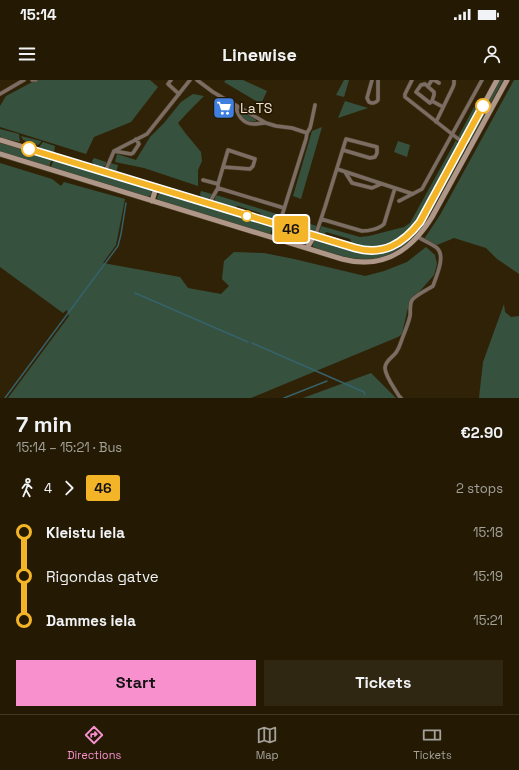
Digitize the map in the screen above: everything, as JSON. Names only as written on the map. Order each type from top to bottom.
[{"type":"main road","points":[[0,140],[355,248],[381,250],[390,247],[408,236],[420,222],[497,80]]},
{"type":"main road","points":[[0,154],[349,261],[368,262],[393,256],[418,237],[432,218],[507,80]]},
{"type":"main road","points":[[463,142],[470,146]]},
{"type":"main road","points":[[152,201],[156,188]]},
{"type":"main road","points":[[308,248],[314,236]]},
{"type":"street","points":[[0,94],[24,80]]},
{"type":"street","points":[[171,80],[168,84],[179,94]]},
{"type":"street","points":[[106,172],[114,151],[147,134],[190,80]]},
{"type":"street","points":[[197,80],[213,92],[266,123],[292,128],[306,133]]},
{"type":"street","points":[[372,80],[367,98],[369,102],[373,103],[376,103],[378,100],[378,80]]},
{"type":"street","points":[[412,80],[404,96],[452,135],[463,142]]},
{"type":"street","points":[[428,86],[433,80],[439,83]]},
{"type":"street","points":[[436,122],[453,87],[454,80]]},
{"type":"street","points":[[399,201],[422,189],[482,80]]},
{"type":"street","points":[[425,84],[434,92],[432,100],[430,103],[416,92],[421,85],[425,84]]},
{"type":"street","points":[[432,100],[443,107]]},
{"type":"street","points":[[235,105],[239,117],[246,122],[254,124],[266,123]]},
{"type":"street","points":[[279,225],[306,139],[306,133],[310,128],[314,105]]},
{"type":"street","points":[[114,151],[131,154],[133,153],[139,144],[136,139]]},
{"type":"street","points":[[314,236],[321,219],[346,139],[377,147],[376,156],[372,158],[343,150]]},
{"type":"street","points":[[210,204],[218,186],[223,167],[228,150],[255,159],[253,166],[250,169],[223,167]]},
{"type":"street","points":[[337,169],[413,194]]},
{"type":"street","points":[[345,172],[352,183],[372,188],[381,184]]},
{"type":"street","points":[[203,180],[284,208]]},
{"type":"street","points":[[321,219],[362,231],[368,231],[381,227],[384,224],[395,188]]},
{"type":"street","points":[[401,398],[387,374],[385,368],[386,364],[397,352],[404,335],[411,311],[410,306],[412,300],[433,286],[441,259],[439,250],[418,237]]},
{"type":"green space","points":[[36,80],[150,80],[158,87],[131,122],[94,137],[86,154],[0,127],[0,106],[6,96]]},
{"type":"green space","points":[[226,80],[243,80],[267,91],[261,104],[224,82]]},
{"type":"green space","points":[[344,80],[349,80],[344,97],[336,95]]},
{"type":"green space","points":[[500,80],[503,80],[470,142],[468,143],[467,141]]},
{"type":"green space","points":[[514,80],[519,80],[519,274],[497,259],[486,248],[454,238],[437,245],[424,239],[440,215]]},
{"type":"green space","points":[[193,94],[204,96],[178,123],[201,152],[202,161],[198,170],[198,186],[144,168],[115,162],[117,154],[136,160],[150,137],[181,102]]},
{"type":"green space","points":[[345,101],[368,108],[338,118]]},
{"type":"green space","points":[[474,107],[477,109],[474,118],[464,136],[458,137]]},
{"type":"green space","points":[[241,112],[256,121],[251,122],[245,120],[239,115]]},
{"type":"green space","points":[[322,127],[301,199],[293,196],[312,131]]},
{"type":"green space","points":[[0,129],[19,134],[20,142],[1,138]]},
{"type":"green space","points":[[21,136],[41,142],[38,145],[23,140]]},
{"type":"green space","points":[[456,140],[459,145],[426,206],[414,224],[399,239],[391,244],[381,247],[365,248],[353,246],[350,239],[326,232],[324,237],[319,234],[321,226],[360,237],[369,236],[404,227],[410,223]]},
{"type":"green space","points":[[398,141],[410,145],[407,157],[394,152]]},
{"type":"green space","points":[[0,142],[52,158],[49,167],[0,152]]},
{"type":"green space","points":[[43,142],[55,146],[54,154],[39,147]]},
{"type":"green space","points":[[465,146],[465,150],[425,223],[414,238],[407,244],[388,255],[367,259],[346,257],[313,247],[312,243],[315,239],[348,249],[369,253],[385,251],[399,245],[412,234],[422,222]]},
{"type":"green space","points":[[94,158],[106,162],[106,165],[102,168],[95,167],[92,161]]},
{"type":"green space","points":[[54,159],[150,189],[152,192],[151,195],[148,197],[51,167]]},
{"type":"green space","points":[[0,163],[52,179],[61,186],[64,182],[125,199],[116,245],[103,263],[180,277],[188,288],[221,294],[229,286],[222,279],[224,261],[234,252],[264,253],[365,276],[384,271],[407,262],[426,247],[435,255],[437,264],[434,275],[419,292],[410,299],[402,334],[398,337],[251,398],[8,398],[69,316],[67,310],[63,313],[0,267]]},
{"type":"green space","points":[[110,163],[118,165],[116,173],[109,169]]},
{"type":"green space","points":[[201,191],[212,194],[206,201],[203,200],[200,194]]},
{"type":"green space","points":[[161,192],[273,226],[270,235],[159,201],[157,198]]},
{"type":"green space","points":[[216,195],[277,214],[278,217],[275,220],[262,216],[260,213],[238,206],[236,208],[214,203]]},
{"type":"green space","points":[[284,216],[317,226],[313,233],[308,232],[305,226],[289,222],[287,225],[284,224]]},
{"type":"green space","points":[[276,227],[310,238],[305,245],[272,235]]},
{"type":"green space","points":[[504,304],[505,312],[511,317],[519,316],[519,398],[479,398],[483,362]]},
{"type":"green space","points":[[371,373],[396,398],[303,398]]},
{"type":"waterway","points":[[5,398],[118,246],[126,203]]},
{"type":"waterway","points":[[135,293],[248,342]]},
{"type":"waterway","points":[[252,343],[364,392],[365,395]]},
{"type":"waterway","points":[[284,398],[327,381]]},
{"type":"bus line","name":"46","points":[[29,149],[360,250],[376,251],[395,245],[408,236],[420,222],[483,106]]},
{"type":"place","name":"LaTS","points":[[224,108]]}]
